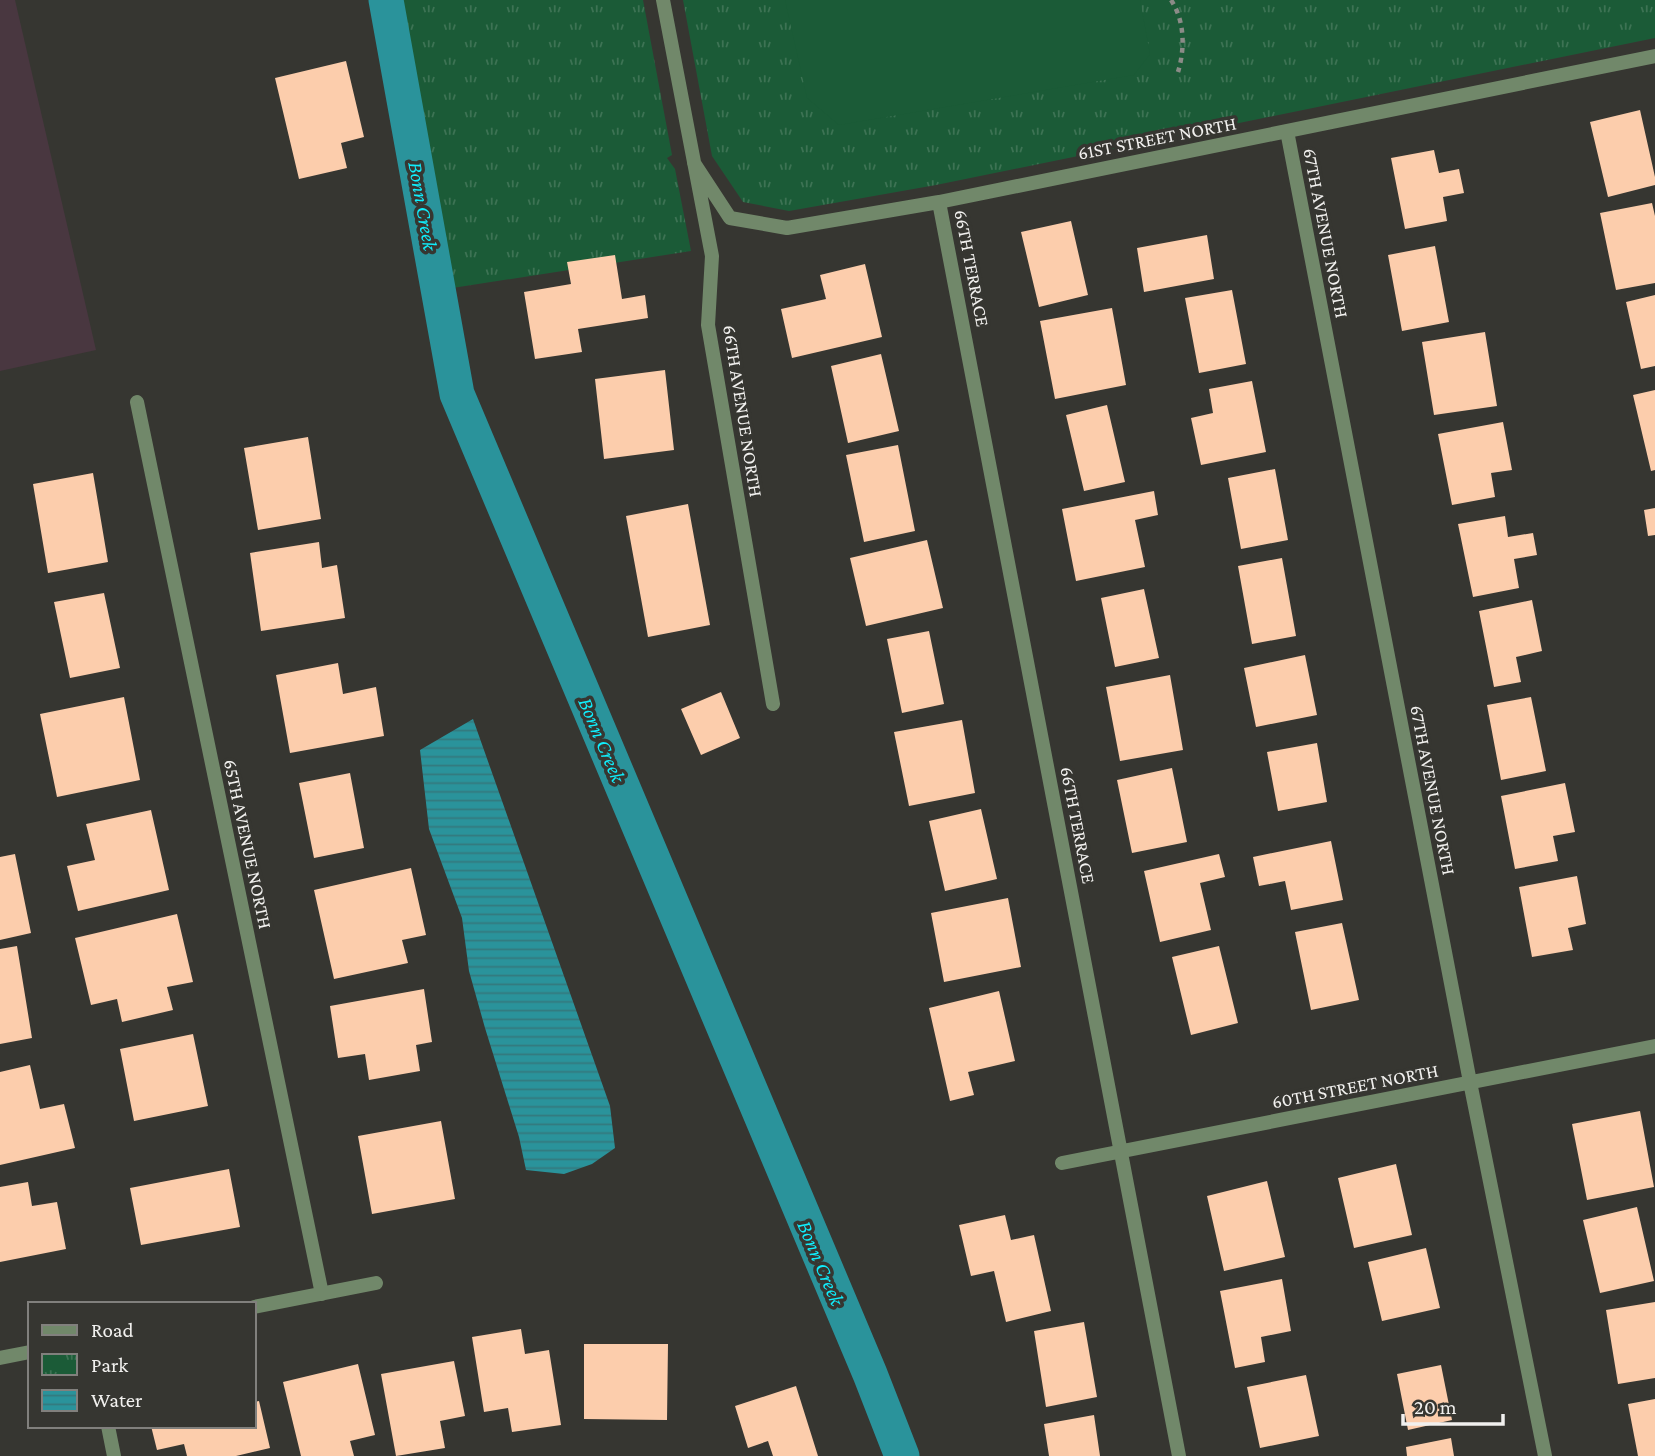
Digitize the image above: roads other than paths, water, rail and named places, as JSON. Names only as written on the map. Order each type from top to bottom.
[{"type":"street","name":"66TH AVENUE NORTH","points":[[663,0],[712,256],[708,325],[773,704]]},
{"type":"street","name":"61ST STREET NORTH","points":[[694,163],[730,218],[787,228],[939,202],[1655,55]]},
{"type":"street","name":"67TH AVENUE NORTH","points":[[1287,131],[1470,1082],[1545,1456]]},
{"type":"street","name":"66TH TERRACE","points":[[939,202],[1180,1456]]},
{"type":"street","name":"65TH AVENUE NORTH","points":[[137,402],[322,1294]]},
{"type":"street","name":"60TH STREET NORTH","points":[[1062,1163],[1655,1046]]},
{"type":"street","points":[[256,1307],[376,1283]]},
{"type":"street","points":[[0,1358],[28,1352]]},
{"type":"street","points":[[108,1428],[114,1456]]},
{"type":"water","points":[[473,719],[610,1106],[615,1148],[592,1164],[564,1174],[526,1170],[519,1137],[469,971],[462,918],[429,829],[420,750]]},
{"type":"waterway","name":"Bonn Creek","points":[[386,0],[457,394],[870,1374],[902,1456]]}]
